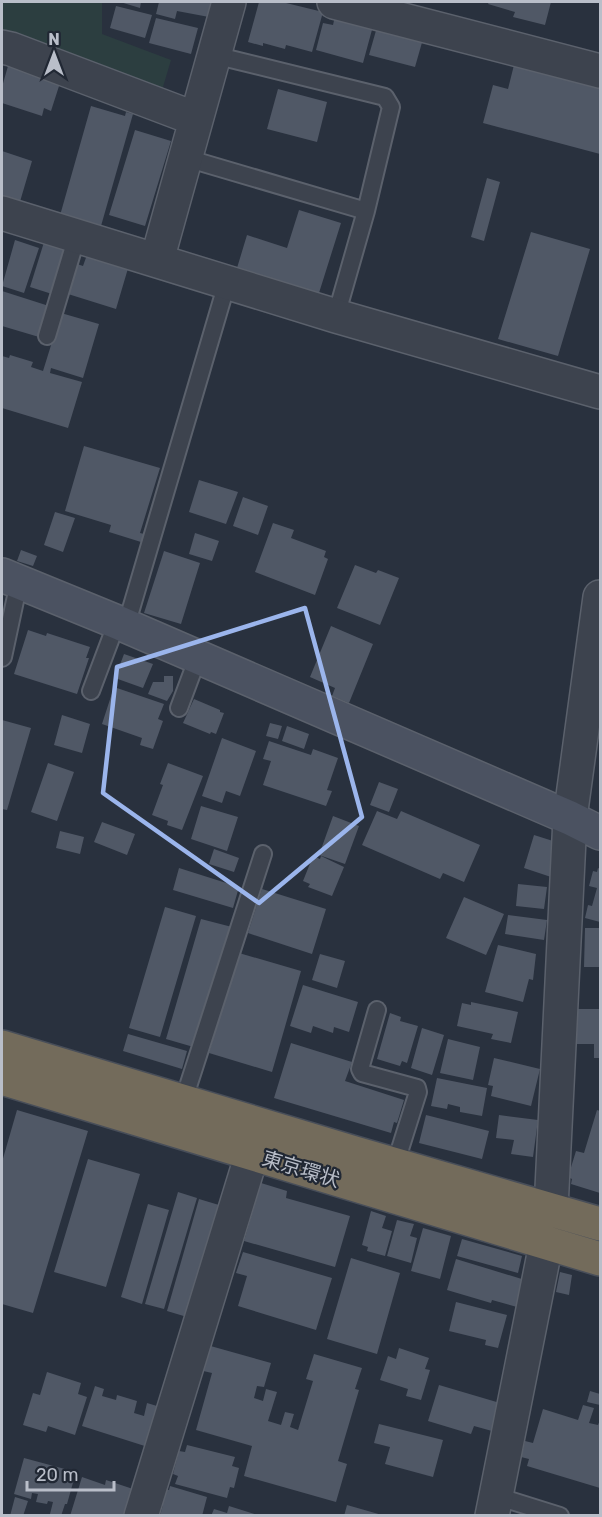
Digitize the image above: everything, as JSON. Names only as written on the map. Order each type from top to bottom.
[{"type":"highway","name":"東京環状","points":[[2,1047],[600,1224]]},
{"type":"highway","name":"東京環状","points":[[2,1078],[600,1259]]},
{"type":"street","points":[[157,260],[229,2]]},
{"type":"street","points":[[334,2],[600,71]]},
{"type":"street","points":[[2,47],[196,119]]},
{"type":"street","points":[[2,213],[336,316],[600,392]]},
{"type":"street","points":[[10,578],[122,624],[600,833]]},
{"type":"street","points":[[494,1506],[551,1209],[570,818],[600,597]]},
{"type":"street","points":[[141,1515],[252,1154]]},
{"type":"lane","points":[[214,55],[385,97],[391,107],[366,211],[336,316]]},
{"type":"lane","points":[[186,158],[366,211]]},
{"type":"lane","points":[[47,336],[77,236]]},
{"type":"lane","points":[[91,691],[122,624],[227,283]]},
{"type":"lane","points":[[2,658],[10,578]]},
{"type":"lane","points":[[179,708],[198,657]]},
{"type":"lane","points":[[183,1102],[263,854]]},
{"type":"lane","points":[[377,1010],[360,1069],[362,1073],[417,1088],[418,1092],[395,1165]]},
{"type":"lane","points":[[494,1506],[560,1515]]},
{"type":"highlighted area","points":[[305,608],[362,817],[259,903],[103,793],[117,667]]},
{"type":"shaded area","points":[[2,2],[102,2],[102,34],[171,60],[160,97],[2,37]]},
{"type":"building","points":[[120,2],[141,2],[140,8]]},
{"type":"building","points":[[159,2],[213,2],[209,17],[177,11],[175,19],[156,14]]},
{"type":"building","points":[[259,2],[282,2],[323,12],[312,52],[286,45],[285,49],[263,43],[263,46],[248,42]]},
{"type":"building","points":[[489,2],[551,2],[545,25],[513,17],[515,12],[488,4]]},
{"type":"building","points":[[116,6],[152,15],[145,38],[110,28]]},
{"type":"building","points":[[335,16],[373,26],[363,63],[316,50],[323,23],[333,25]]},
{"type":"building","points":[[156,18],[198,28],[191,54],[149,43]]},
{"type":"building","points":[[377,27],[423,39],[415,67],[369,55]]},
{"type":"building","points":[[514,65],[600,88],[600,154],[483,123],[493,85],[508,89]]},
{"type":"building","points":[[8,66],[60,83],[51,111],[44,108],[42,116],[2,103],[2,87]]},
{"type":"building","points":[[278,89],[327,102],[317,142],[267,129]]},
{"type":"building","points":[[91,106],[125,116],[126,112],[133,114],[99,233],[59,219]]},
{"type":"building","points":[[135,130],[171,141],[145,226],[109,215]]},
{"type":"building","points":[[2,151],[32,161],[19,205],[2,200]]},
{"type":"building","points":[[487,178],[500,182],[484,241],[471,237]]},
{"type":"building","points":[[299,210],[341,223],[319,293],[237,268],[247,235],[287,248]]},
{"type":"building","points":[[531,232],[590,249],[558,356],[498,339]]},
{"type":"building","points":[[45,239],[67,246],[52,294],[30,287]]},
{"type":"building","points":[[15,240],[39,248],[24,293],[2,286]]},
{"type":"building","points":[[88,252],[129,265],[116,309],[68,294],[77,264],[83,266]]},
{"type":"building","points":[[2,291],[49,306],[39,337],[2,326]]},
{"type":"building","points":[[61,313],[99,324],[83,378],[51,368],[50,373],[82,382],[68,428],[2,408],[2,356],[9,358],[10,355],[33,362],[31,367],[43,371]]},
{"type":"building","points":[[84,446],[160,468],[140,533],[144,534],[141,542],[109,532],[111,525],[65,511]]},
{"type":"building","points":[[199,480],[238,492],[226,524],[189,512]]},
{"type":"building","points":[[243,497],[268,506],[258,535],[233,526]]},
{"type":"building","points":[[55,512],[75,518],[63,552],[44,545]]},
{"type":"building","points":[[273,523],[294,530],[291,538],[326,551],[324,557],[328,559],[315,595],[255,572]]},
{"type":"building","points":[[195,533],[219,541],[212,561],[189,554]]},
{"type":"building","points":[[21,550],[37,556],[33,566],[17,561]]},
{"type":"building","points":[[164,551],[200,563],[181,624],[144,613]]},
{"type":"building","points":[[355,565],[399,578],[380,625],[337,608]]},
{"type":"building","points":[[331,626],[373,644],[349,703],[332,696],[335,688],[310,677]]},
{"type":"building","points":[[28,630],[46,636],[47,633],[90,647],[86,658],[89,658],[77,694],[14,674]]},
{"type":"building","points":[[124,654],[153,664],[143,688],[115,678]]},
{"type":"building","points":[[164,676],[173,676],[173,691],[167,701],[148,694],[153,682],[164,682]]},
{"type":"building","points":[[114,687],[164,704],[158,719],[163,721],[153,749],[140,745],[142,738],[102,724]]},
{"type":"building","points":[[194,699],[224,713],[216,734],[211,732],[210,734],[183,723]]},
{"type":"building","points":[[62,715],[90,724],[82,753],[54,745]]},
{"type":"building","points":[[2,720],[31,728],[7,810],[2,809]]},
{"type":"building","points":[[270,723],[282,726],[278,739],[266,736]]},
{"type":"building","points":[[287,726],[309,734],[304,749],[282,741]]},
{"type":"building","points":[[222,738],[256,751],[240,796],[226,791],[222,803],[202,796]]},
{"type":"building","points":[[269,741],[311,755],[313,749],[338,758],[327,790],[332,791],[326,806],[263,785],[271,761],[263,759]]},
{"type":"building","points":[[48,763],[74,772],[57,821],[31,812]]},
{"type":"building","points":[[168,763],[203,776],[182,830],[167,825],[168,821],[152,815]]},
{"type":"building","points":[[379,782],[398,789],[389,812],[370,805]]},
{"type":"building","points":[[201,806],[238,817],[227,851],[191,839]]},
{"type":"building","points":[[377,811],[397,819],[401,811],[480,845],[464,882],[443,873],[440,879],[362,845]]},
{"type":"building","points":[[333,816],[359,826],[345,864],[319,855]]},
{"type":"building","points":[[102,822],[135,834],[127,855],[94,842]]},
{"type":"building","points":[[60,831],[84,837],[80,854],[56,848]]},
{"type":"building","points":[[534,835],[553,841],[551,845],[558,847],[551,877],[524,868]]},
{"type":"building","points":[[214,849],[239,858],[234,872],[209,864]]},
{"type":"building","points":[[313,856],[320,859],[321,856],[344,867],[332,896],[308,887],[310,884],[303,881]]},
{"type":"building","points":[[179,868],[239,887],[233,908],[173,890]]},
{"type":"building","points":[[598,868],[600,869],[600,922],[585,918],[588,905],[592,906],[597,888],[589,886],[593,871],[597,872]]},
{"type":"building","points":[[518,884],[547,887],[544,909],[516,906]]},
{"type":"building","points":[[262,889],[326,909],[312,954],[248,933]]},
{"type":"building","points":[[464,897],[504,914],[486,955],[446,938]]},
{"type":"building","points":[[165,907],[196,916],[160,1037],[129,1028]]},
{"type":"building","points":[[508,915],[547,920],[544,940],[505,934]]},
{"type":"building","points":[[201,919],[232,927],[197,1048],[166,1039]]},
{"type":"building","points":[[585,928],[600,928],[600,967],[584,967]]},
{"type":"building","points":[[498,945],[536,954],[533,980],[529,979],[523,1002],[485,992]]},
{"type":"building","points":[[239,953],[301,971],[272,1072],[209,1053]]},
{"type":"building","points":[[320,954],[345,961],[337,988],[312,980]]},
{"type":"building","points":[[303,985],[358,1002],[349,1032],[334,1027],[333,1033],[313,1026],[311,1033],[290,1026]]},
{"type":"building","points":[[471,1002],[518,1012],[511,1043],[491,1039],[493,1034],[457,1026],[462,1003],[471,1005]]},
{"type":"building","points":[[576,1009],[600,1009],[600,1058],[594,1058],[594,1044],[576,1044]]},
{"type":"building","points":[[390,1013],[401,1017],[400,1021],[418,1026],[407,1063],[402,1061],[400,1066],[377,1059]]},
{"type":"building","points":[[422,1028],[444,1035],[432,1075],[411,1068]]},
{"type":"building","points":[[128,1034],[187,1051],[182,1069],[123,1051]]},
{"type":"building","points":[[448,1039],[480,1047],[473,1080],[440,1073]]},
{"type":"building","points":[[291,1043],[352,1062],[345,1081],[404,1100],[397,1123],[394,1122],[391,1133],[274,1098]]},
{"type":"building","points":[[494,1058],[540,1069],[531,1106],[491,1096],[493,1086],[488,1085]]},
{"type":"building","points":[[437,1078],[487,1088],[482,1116],[460,1112],[460,1107],[448,1104],[447,1109],[431,1106]]},
{"type":"building","points":[[17,1110],[88,1131],[33,1313],[2,1304],[2,1162]]},
{"type":"building","points":[[597,1110],[600,1111],[600,1193],[571,1184],[572,1179],[568,1177],[576,1151],[584,1153]]},
{"type":"building","points":[[426,1115],[489,1131],[482,1159],[419,1143]]},
{"type":"building","points":[[499,1115],[538,1120],[533,1157],[511,1154],[514,1140],[496,1138]]},
{"type":"building","points":[[88,1159],[140,1174],[106,1287],[54,1272]]},
{"type":"building","points":[[261,1183],[287,1191],[286,1198],[350,1216],[335,1267],[244,1241]]},
{"type":"building","points":[[178,1192],[197,1198],[164,1309],[145,1304]]},
{"type":"building","points":[[199,1199],[219,1205],[187,1317],[167,1311]]},
{"type":"building","points":[[148,1204],[169,1210],[142,1304],[121,1297]]},
{"type":"building","points":[[371,1211],[386,1216],[382,1228],[392,1231],[385,1256],[367,1251],[368,1247],[362,1245]]},
{"type":"building","points":[[397,1220],[414,1224],[410,1236],[417,1238],[411,1263],[387,1256]]},
{"type":"building","points":[[423,1228],[451,1236],[440,1279],[411,1271]]},
{"type":"building","points":[[462,1239],[522,1256],[518,1273],[457,1256]]},
{"type":"building","points":[[243,1252],[332,1278],[316,1330],[238,1306],[247,1276],[236,1273]]},
{"type":"building","points":[[351,1258],[400,1273],[377,1354],[327,1339]]},
{"type":"building","points":[[456,1259],[525,1280],[517,1307],[492,1300],[491,1303],[447,1290]]},
{"type":"building","points":[[560,1272],[572,1275],[569,1295],[556,1292]]},
{"type":"building","points":[[456,1302],[507,1315],[498,1348],[485,1345],[486,1340],[449,1331]]},
{"type":"building","points":[[207,1345],[271,1363],[264,1387],[257,1386],[254,1398],[263,1401],[266,1389],[277,1392],[268,1421],[281,1425],[285,1412],[294,1414],[290,1427],[298,1430],[313,1381],[306,1379],[314,1354],[362,1368],[355,1389],[359,1390],[338,1461],[347,1464],[336,1502],[244,1476],[252,1446],[196,1430],[212,1373],[199,1370]]},
{"type":"building","points":[[399,1348],[429,1358],[425,1369],[430,1370],[421,1400],[406,1396],[408,1389],[380,1380],[388,1356],[396,1359]]},
{"type":"building","points":[[47,1372],[81,1383],[78,1394],[87,1397],[75,1435],[48,1426],[46,1432],[23,1425],[33,1393],[40,1395]]},
{"type":"building","points":[[439,1385],[500,1403],[492,1431],[474,1426],[471,1434],[428,1421]]},
{"type":"building","points":[[95,1386],[104,1389],[102,1396],[116,1400],[117,1395],[137,1401],[134,1413],[144,1416],[147,1403],[167,1409],[151,1448],[82,1426]]},
{"type":"building","points":[[590,1391],[600,1394],[600,1405],[587,1402]]},
{"type":"building","points":[[583,1405],[594,1408],[589,1423],[598,1425],[600,1420],[600,1488],[527,1466],[529,1459],[521,1457],[525,1441],[533,1443],[543,1409],[578,1420]]},
{"type":"building","points":[[379,1424],[443,1440],[433,1477],[385,1464],[390,1447],[374,1443]]},
{"type":"building","points":[[187,1445],[235,1457],[232,1466],[239,1468],[234,1488],[230,1487],[227,1498],[175,1484],[178,1476],[173,1474],[179,1451],[185,1452]]},
{"type":"building","points":[[24,1458],[76,1472],[67,1504],[61,1516],[50,1514],[53,1502],[48,1501],[47,1504],[36,1502],[38,1494],[32,1493],[31,1499],[14,1494]]},
{"type":"building","points":[[82,1477],[105,1485],[106,1480],[136,1490],[128,1516],[70,1516]]},
{"type":"building","points":[[170,1486],[207,1497],[202,1516],[160,1516],[163,1505],[158,1503],[163,1488],[169,1490]]},
{"type":"building","points":[[15,1497],[28,1501],[23,1516],[10,1516]]},
{"type":"building","points":[[347,1505],[382,1515],[382,1516],[344,1516]]},
{"type":"building","points":[[229,1506],[258,1516],[211,1516],[214,1509],[227,1513]]}]
